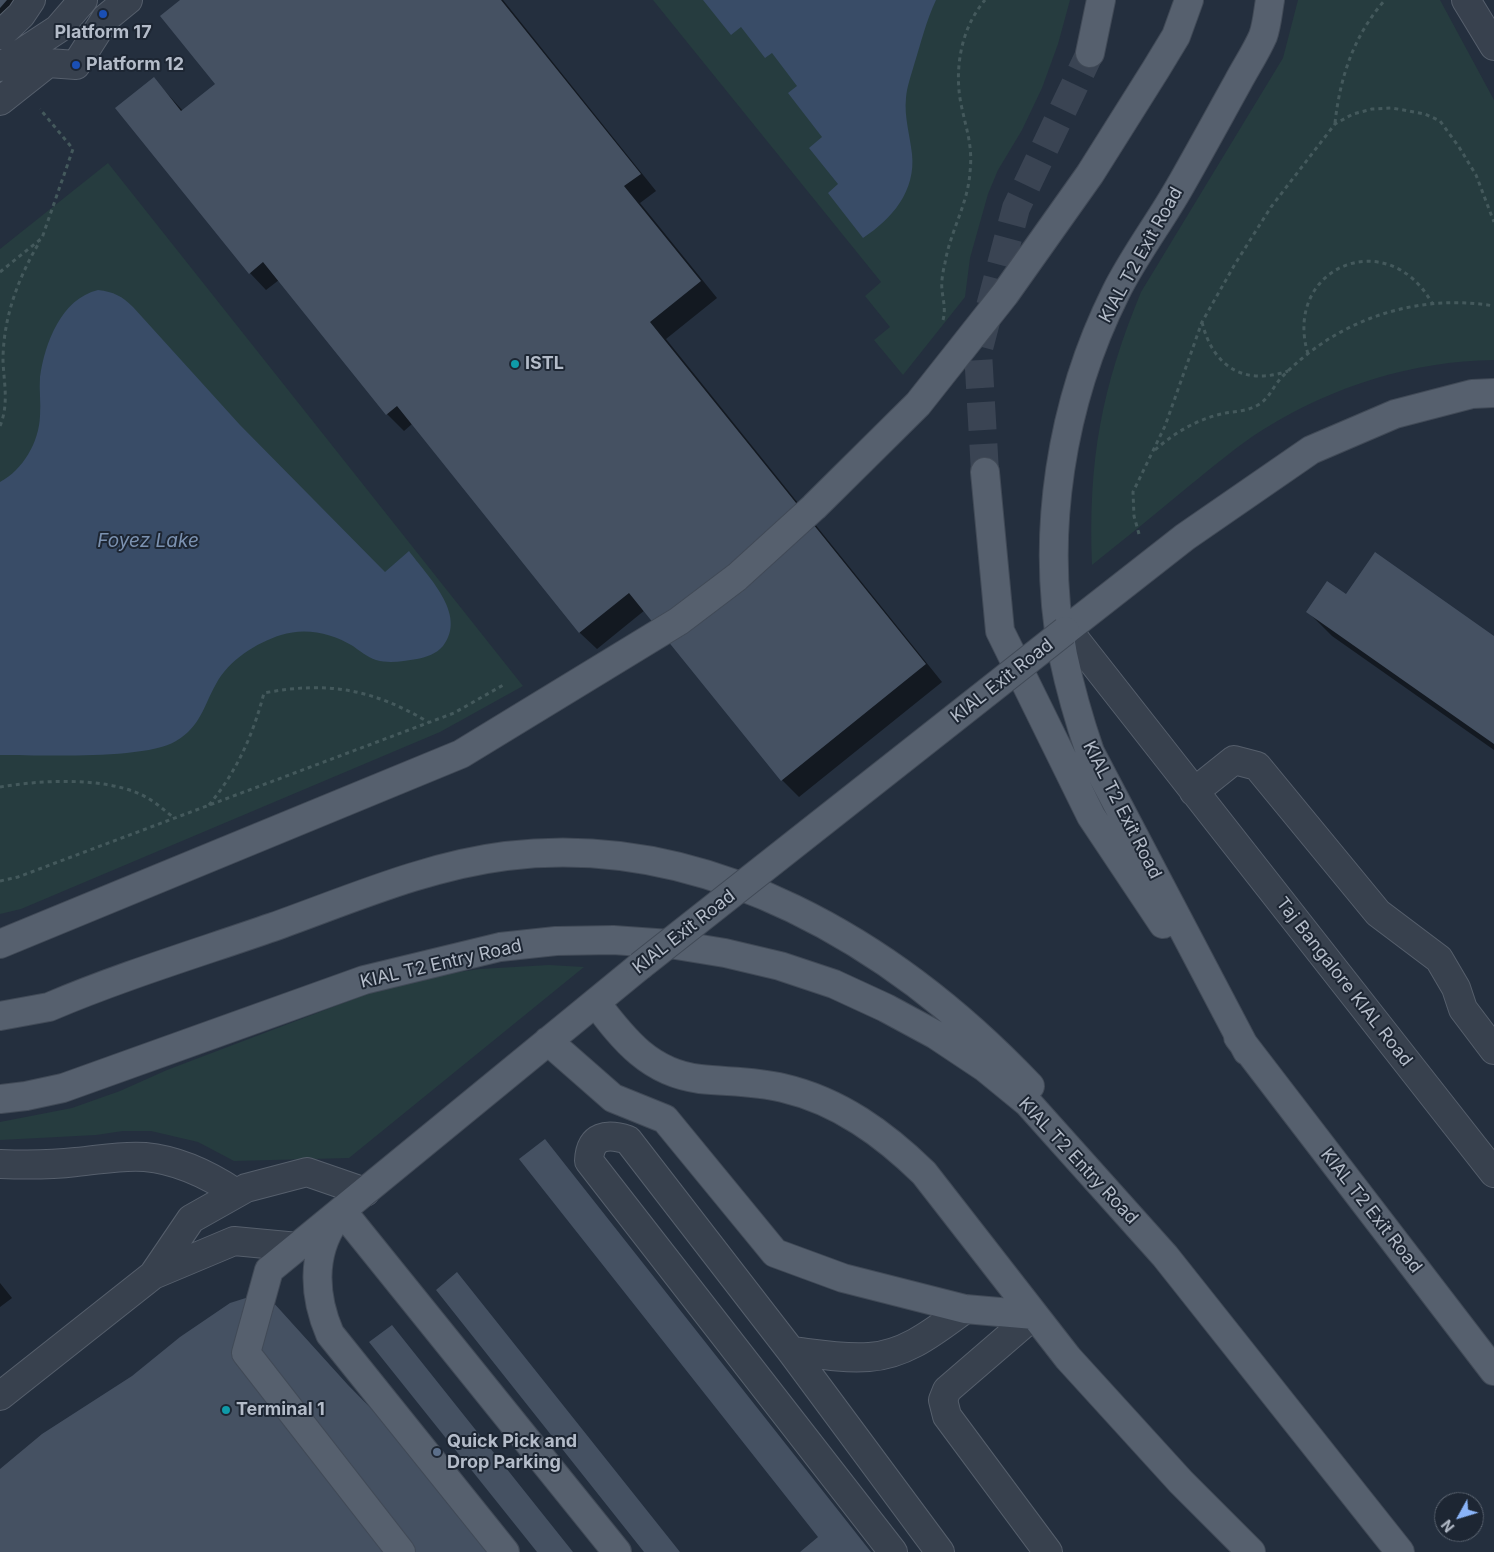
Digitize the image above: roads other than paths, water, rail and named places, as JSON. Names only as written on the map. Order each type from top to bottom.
[{"type":"main road","points":[[1090,53],[1101,0]]},
{"type":"main road","points":[[0,944],[461,754],[679,621],[737,577],[814,508],[918,404],[1005,294],[1090,174],[1161,61],[1176,36],[1189,0]]},
{"type":"main road","name":"KIAL T2 Exit Road","points":[[1247,1051],[1090,752],[1074,703],[1063,653],[1056,602],[1054,551],[1057,500],[1064,450],[1084,368],[1099,329],[1117,291],[1203,146],[1263,34],[1270,0]]},
{"type":"main road","name":"KIAL Exit Road","points":[[401,1552],[246,1353],[269,1270],[640,966],[1185,537],[1312,450],[1394,414],[1472,394],[1494,393]]},
{"type":"main road","name":"KIAL T2 Exit Road","points":[[984,472],[1000,631],[1091,816],[1247,1051],[1494,1371]]},
{"type":"main road","points":[[0,1016],[49,1007],[426,874],[506,856],[571,853],[628,856],[675,864],[721,877],[766,895],[808,916],[865,949],[919,986],[1009,1063],[1080,1144],[1165,1256]]},
{"type":"main road","name":"KIAL T2 Entry Road","points":[[0,1099],[26,1096],[63,1088],[364,980],[500,948],[556,942],[613,940],[670,944],[725,953],[762,962],[834,984],[886,1008],[936,1035],[984,1067],[1028,1103],[1165,1256],[1400,1552]]},
{"type":"main road","points":[[596,1003],[622,1037],[640,1055],[660,1068],[700,1079],[753,1082],[784,1088],[822,1100],[872,1128],[900,1149],[924,1174],[1068,1358],[1181,1482],[1251,1552]]},
{"type":"main road","points":[[548,1041],[613,1098],[665,1119],[775,1253],[843,1278],[965,1309],[1034,1315]]},
{"type":"main road","points":[[505,1552],[330,1334],[322,1315],[316,1274],[324,1240],[342,1211],[617,1552]]},
{"type":"lane","points":[[0,35],[21,15],[31,0]]},
{"type":"lane","points":[[0,67],[58,29],[83,0]]},
{"type":"lane","points":[[10,93],[48,63],[76,65],[106,18],[128,0]]},
{"type":"lane","points":[[1466,0],[1494,46]]},
{"type":"lane","name":"Taj Bangalore KIAL Road","points":[[1066,630],[1494,1173]]},
{"type":"lane","points":[[1194,792],[1234,760],[1257,766],[1378,913],[1439,959],[1456,988],[1463,1009],[1494,1050]]},
{"type":"lane","points":[[893,1552],[589,1161],[590,1150],[598,1139],[612,1135],[628,1140],[791,1351],[940,1552]]},
{"type":"lane","points":[[0,1164],[30,1165],[121,1157],[146,1157],[194,1169],[216,1179],[236,1193]]},
{"type":"lane","points":[[153,1275],[191,1219],[246,1188],[307,1172],[365,1192]]},
{"type":"lane","points":[[0,1396],[153,1275],[234,1241],[298,1246]]},
{"type":"lane","points":[[791,1351],[870,1358],[899,1350],[928,1336],[965,1309]]},
{"type":"lane","points":[[1034,1315],[947,1390],[942,1400],[947,1416],[1048,1552]]},
{"type":"water","points":[[703,0],[936,0],[924,32],[909,81],[907,94],[906,112],[912,154],[910,180],[900,203],[892,213],[863,238],[828,193],[838,184],[809,148],[822,137],[788,93],[797,86],[772,53],[765,58],[741,27],[731,35]]},
{"type":"water","name":"Foyez Lake","points":[[98,290],[117,295],[133,307],[240,425],[385,572],[409,551],[434,584],[448,608],[451,621],[449,634],[440,649],[431,655],[421,658],[386,662],[373,659],[345,641],[327,635],[299,632],[281,635],[253,648],[228,667],[216,684],[196,722],[191,729],[176,741],[161,747],[117,754],[65,756],[0,755],[0,482],[22,463],[37,436],[40,416],[42,364],[57,324],[74,303],[85,295]]},
{"type":"tunnel","points":[[985,472],[978,352],[1016,208],[1090,53]]},
{"type":"place","name":"Platform 17","points":[[103,14]]},
{"type":"place","name":"Platform 12","points":[[76,65]]},
{"type":"place","name":"ISTL","points":[[515,364]]},
{"type":"place","name":"Terminal 1","points":[[226,1410]]},
{"type":"place","name":"Quick Pick and Drop Parking","points":[[437,1452]]}]
